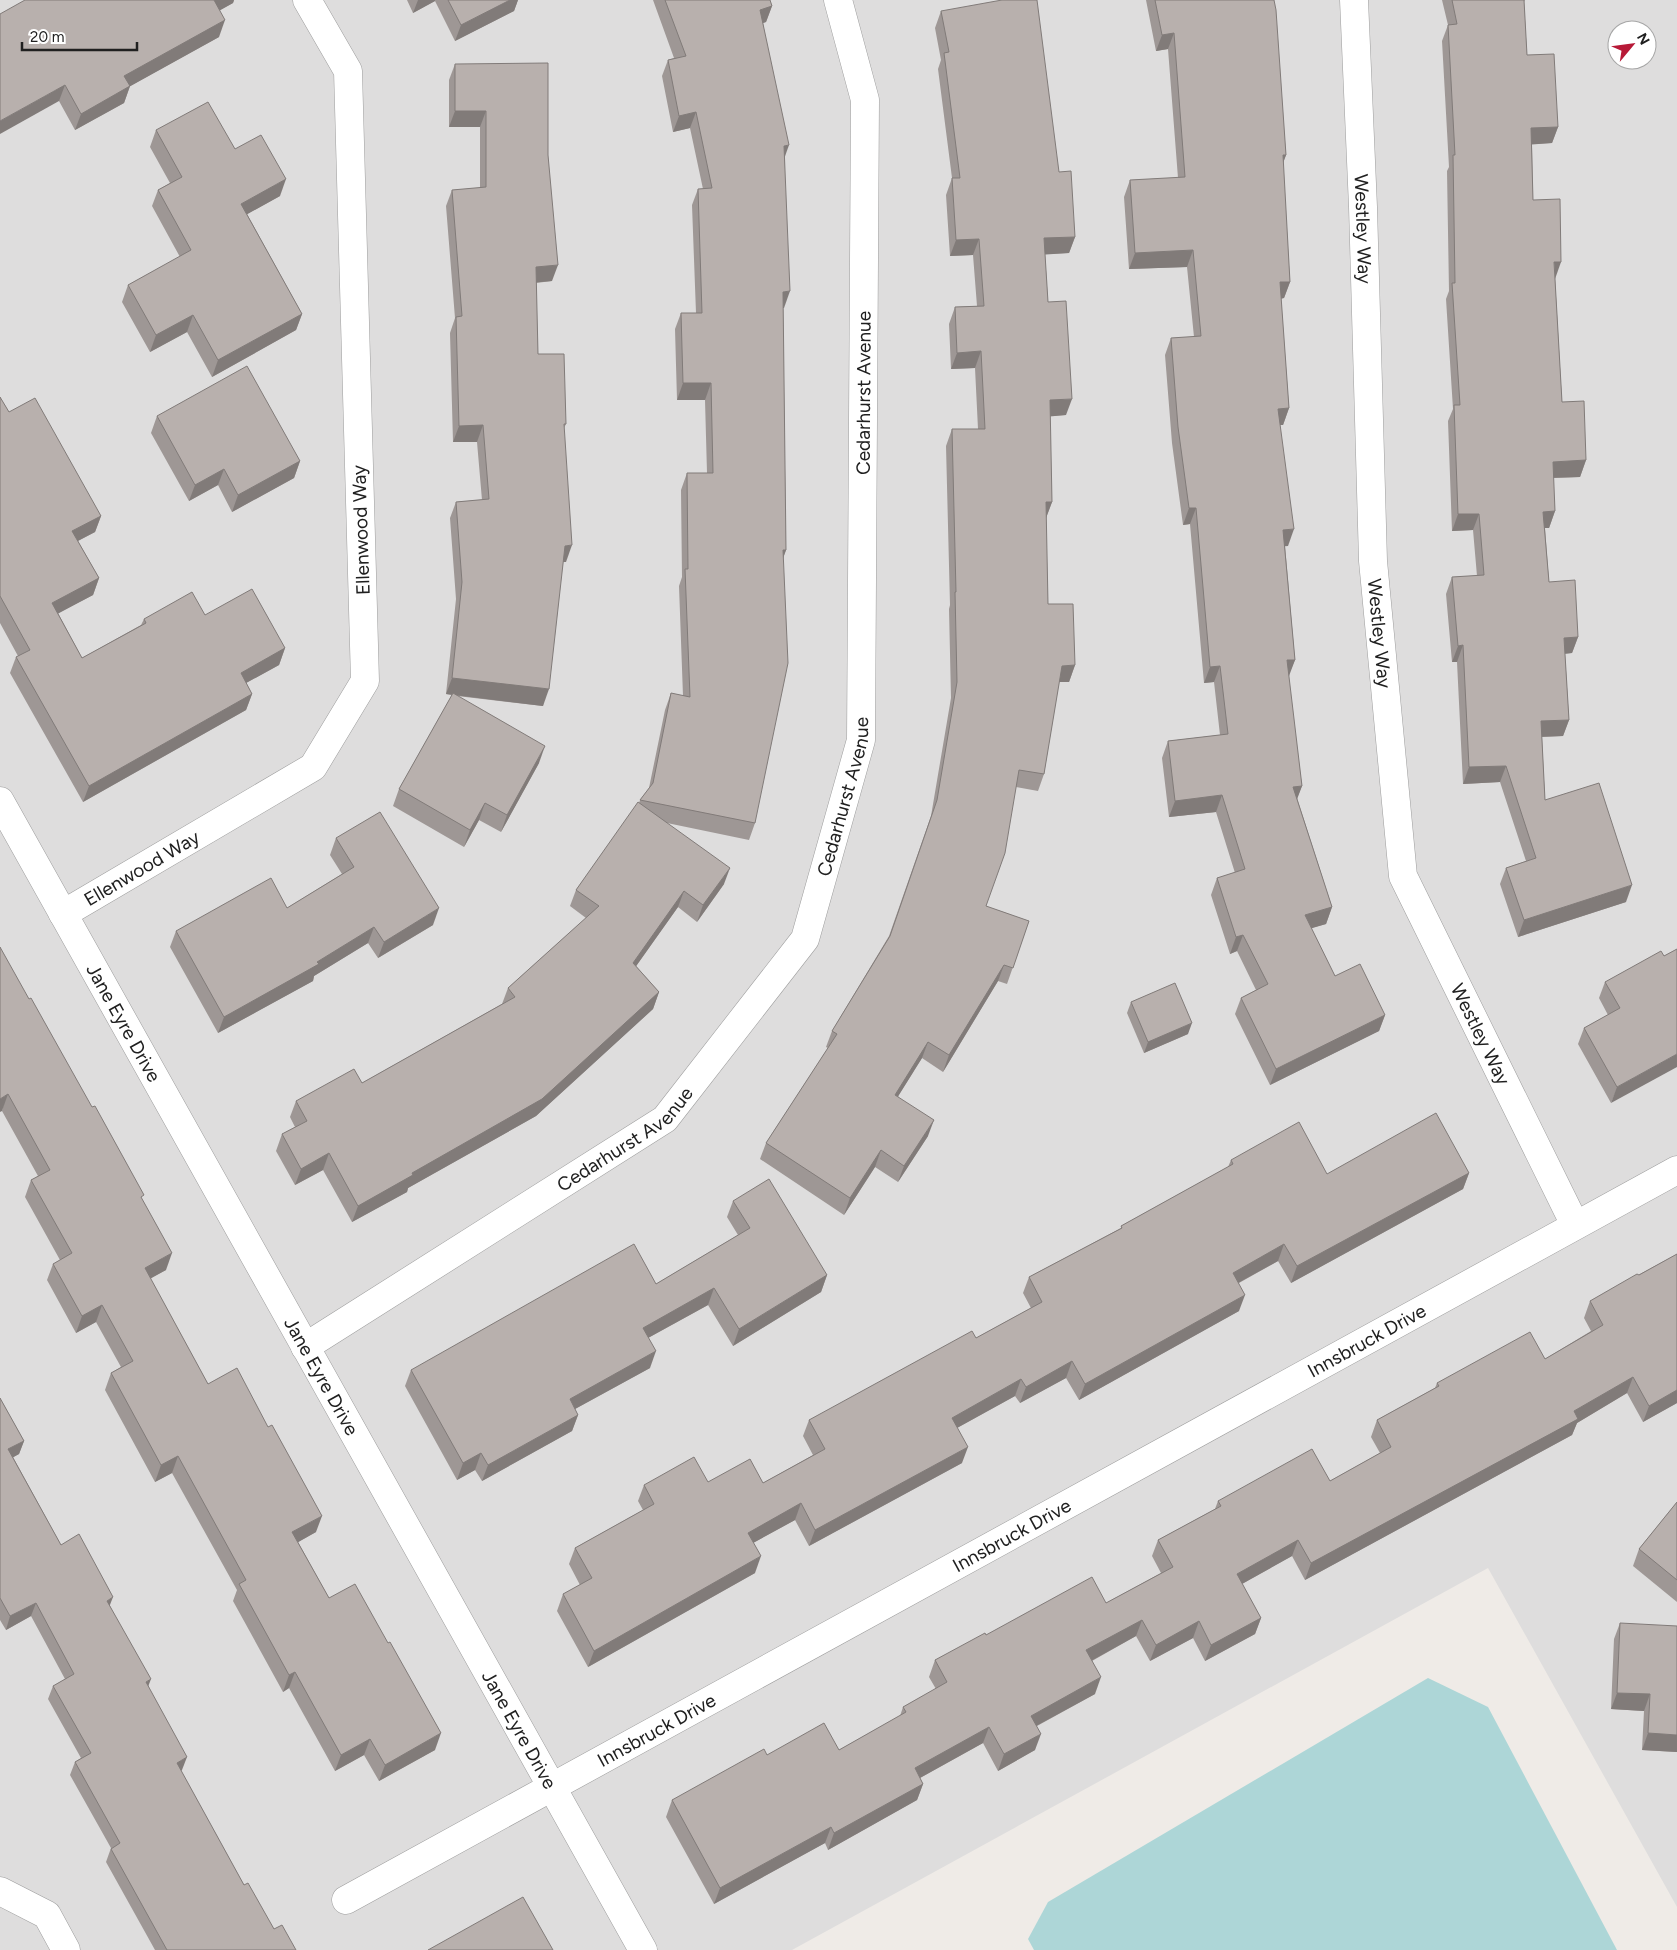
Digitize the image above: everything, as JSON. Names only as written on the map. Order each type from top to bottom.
[{"type":"street","name":"Ellenwood Way","points":[[63,914],[313,767],[365,681],[348,71],[307,0]]},
{"type":"street","name":"Cedarhurst Avenue","points":[[305,1347],[665,1119],[805,939],[861,740],[865,100],[838,0]]},
{"type":"street","name":"Westley Way","points":[[1354,0],[1363,207],[1373,560],[1403,876],[1575,1225]]},
{"type":"street","name":"Jane Eyre Drive","points":[[0,801],[643,1950]]},
{"type":"street","name":"Innsbruck Drive","points":[[346,1900],[1677,1170]]},
{"type":"street","points":[[0,1891],[47,1915],[66,1950]]},
{"type":"shaded area","points":[[0,0],[1677,0],[1677,1907],[1488,1568],[792,1950],[0,1950]]},
{"type":"water","points":[[1428,1678],[1488,1707],[1617,1950],[1034,1950],[1028,1939],[1048,1902]]},
{"type":"building","points":[[25,0],[214,0],[225,20],[124,76],[130,86],[81,114],[65,85],[0,121],[0,14]]},
{"type":"building","points":[[448,0],[510,0],[461,25]]},
{"type":"building","points":[[665,0],[770,0],[772,6],[760,10],[789,145],[784,146],[790,291],[783,292],[786,550],[783,550],[788,663],[755,823],[640,800],[653,783],[671,693],[690,697],[685,569],[688,569],[687,473],[713,473],[711,383],[683,383],[681,313],[702,313],[698,189],[712,188],[696,112],[679,116],[668,60],[686,56]]},
{"type":"building","points":[[1002,0],[1037,0],[1059,172],[1071,171],[1075,237],[1044,238],[1048,302],[1066,301],[1072,399],[1050,400],[1052,502],[1046,502],[1048,604],[1073,604],[1075,665],[1062,666],[1044,774],[1019,770],[1005,853],[986,906],[1029,921],[1013,968],[1004,965],[949,1055],[928,1042],[895,1095],[934,1120],[904,1166],[881,1150],[850,1198],[766,1143],[837,1034],[832,1031],[890,936],[937,800],[957,682],[952,429],[985,429],[981,351],[957,353],[955,307],[984,306],[979,239],[956,240],[952,178],[960,178],[944,53],[949,52],[941,11]]},
{"type":"building","points":[[1155,0],[1274,0],[1276,10],[1286,155],[1283,155],[1290,282],[1280,282],[1289,408],[1278,409],[1294,529],[1283,530],[1295,660],[1287,660],[1302,786],[1293,787],[1332,907],[1305,915],[1335,976],[1360,964],[1385,1015],[1276,1069],[1241,998],[1268,984],[1243,935],[1236,937],[1217,878],[1245,869],[1222,795],[1175,801],[1168,741],[1228,734],[1220,666],[1210,667],[1196,508],[1189,508],[1178,427],[1171,338],[1201,336],[1193,250],[1135,253],[1130,180],[1185,177],[1174,33],[1162,35]]},
{"type":"building","points":[[1452,0],[1524,0],[1527,55],[1554,54],[1558,127],[1531,128],[1533,200],[1560,199],[1561,262],[1554,262],[1562,402],[1584,401],[1586,460],[1553,462],[1555,511],[1543,512],[1549,582],[1575,580],[1578,637],[1564,638],[1569,720],[1541,721],[1545,800],[1599,783],[1632,885],[1524,920],[1506,868],[1536,858],[1506,766],[1469,767],[1463,645],[1458,646],[1452,577],[1484,575],[1479,514],[1458,514],[1454,405],[1460,405],[1452,283],[1455,283],[1453,155],[1455,155],[1448,25],[1457,24]]},
{"type":"building","points":[[548,63],[548,155],[558,265],[536,267],[538,354],[564,354],[566,424],[564,424],[572,545],[565,546],[549,689],[452,678],[462,582],[456,502],[489,499],[483,425],[459,426],[456,317],[462,316],[452,190],[486,187],[486,111],[455,111],[455,64]]},
{"type":"building","points":[[208,102],[235,149],[261,135],[286,179],[241,204],[302,314],[218,360],[193,315],[156,335],[128,285],[191,250],[158,190],[182,177],[156,130]]},
{"type":"building","points":[[247,366],[300,461],[238,495],[224,469],[195,485],[157,416]]},
{"type":"building","points":[[0,397],[9,412],[35,398],[101,516],[72,531],[99,578],[52,603],[82,658],[146,623],[144,619],[192,592],[205,615],[252,589],[285,648],[241,673],[252,694],[89,786],[16,657],[30,650],[0,596]]},
{"type":"building","points":[[453,693],[545,746],[507,815],[485,803],[470,830],[399,789]]},
{"type":"building","points":[[638,802],[730,868],[703,905],[684,891],[633,963],[659,992],[542,1099],[358,1206],[329,1153],[301,1169],[282,1134],[307,1121],[296,1101],[354,1069],[362,1083],[515,997],[508,988],[599,906],[576,890]]},
{"type":"building","points":[[380,812],[439,908],[384,942],[374,927],[317,962],[319,964],[224,1017],[176,931],[271,878],[287,908],[354,867],[336,838]]},
{"type":"building","points":[[0,947],[92,1107],[95,1106],[144,1195],[141,1197],[172,1253],[145,1268],[208,1384],[237,1368],[268,1427],[272,1425],[322,1516],[292,1532],[329,1598],[355,1584],[441,1733],[385,1765],[370,1739],[341,1755],[295,1672],[289,1675],[239,1584],[246,1580],[178,1456],[161,1465],[111,1373],[133,1361],[102,1305],[82,1316],[53,1264],[72,1253],[31,1180],[50,1170],[8,1094],[0,1099]]},
{"type":"building","points":[[1677,949],[1677,1054],[1617,1087],[1584,1028],[1620,1008],[1605,982],[1661,951],[1664,956]]},
{"type":"building","points":[[1175,983],[1192,1023],[1148,1042],[1131,1002]]},
{"type":"building","points":[[1436,1113],[1469,1173],[1297,1266],[1284,1244],[1233,1273],[1245,1295],[1085,1384],[1072,1361],[1026,1387],[1021,1379],[952,1418],[968,1447],[815,1530],[801,1503],[748,1533],[761,1556],[594,1651],[563,1594],[592,1578],[575,1548],[654,1504],[644,1485],[694,1457],[708,1482],[750,1459],[763,1483],[825,1449],[809,1420],[972,1331],[976,1338],[1042,1302],[1029,1277],[1122,1228],[1121,1226],[1233,1164],[1231,1160],[1299,1122],[1327,1174]]},
{"type":"building","points":[[769,1179],[827,1275],[739,1329],[714,1288],[643,1328],[656,1351],[570,1399],[578,1415],[488,1465],[481,1453],[463,1463],[411,1370],[634,1244],[656,1284],[750,1228],[733,1201]]},
{"type":"building","points":[[1677,1254],[1677,1390],[1649,1406],[1633,1377],[1574,1411],[1578,1419],[1311,1563],[1298,1540],[1237,1574],[1261,1618],[1211,1645],[1199,1621],[1156,1645],[1142,1620],[1086,1650],[1101,1677],[1031,1716],[1041,1734],[1004,1754],[989,1727],[915,1768],[923,1784],[834,1833],[831,1827],[720,1888],[672,1800],[764,1749],[767,1755],[824,1723],[839,1750],[906,1712],[903,1707],[947,1682],[935,1660],[985,1633],[986,1635],[1092,1577],[1106,1603],[1173,1567],[1158,1540],[1221,1506],[1218,1501],[1312,1449],[1330,1481],[1391,1447],[1377,1420],[1439,1386],[1437,1383],[1530,1332],[1545,1359],[1603,1325],[1590,1301]]},
{"type":"building","points":[[0,1398],[24,1441],[8,1449],[61,1545],[79,1534],[113,1597],[107,1601],[151,1679],[146,1682],[187,1757],[177,1763],[244,1885],[248,1883],[274,1929],[282,1925],[296,1950],[167,1950],[111,1849],[120,1843],[75,1762],[91,1753],[53,1686],[74,1674],[36,1603],[10,1616],[0,1598]]},
{"type":"building","points":[[1677,1502],[1677,1580],[1639,1549]]},
{"type":"building","points":[[1620,1623],[1677,1626],[1677,1735],[1648,1733],[1650,1694],[1617,1693]]},
{"type":"building","points":[[523,1897],[553,1950],[428,1950]]}]
